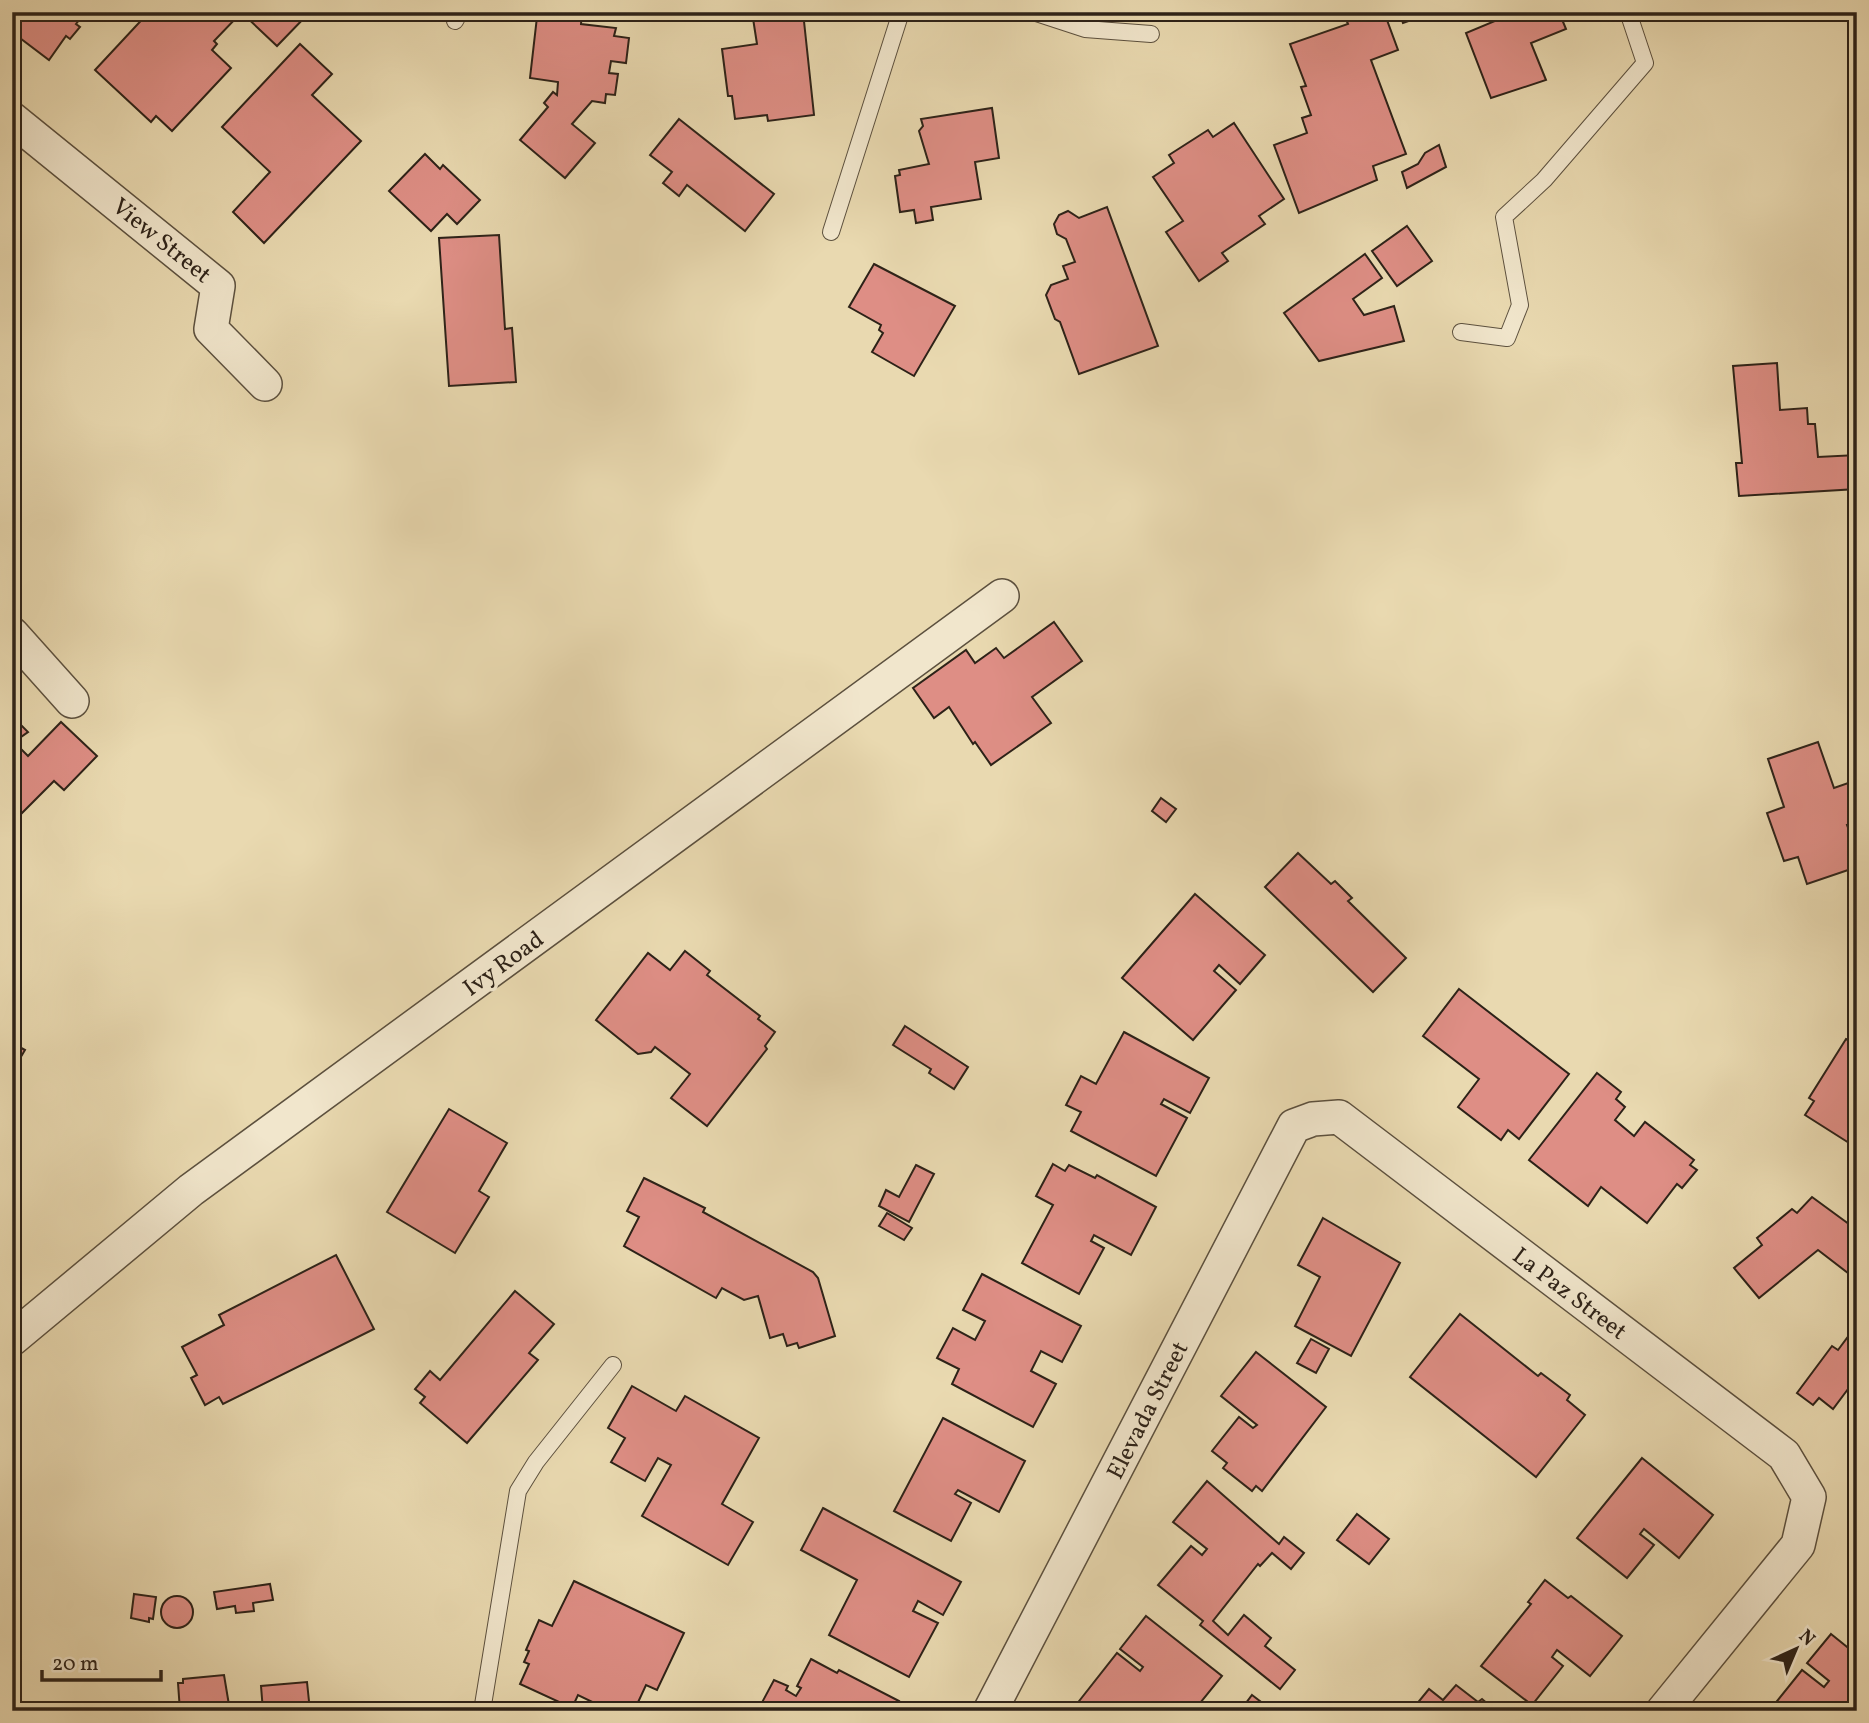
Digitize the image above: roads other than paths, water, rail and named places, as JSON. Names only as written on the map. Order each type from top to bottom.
[{"type":"street","name":"View Street","points":[[12,118],[218,286],[211,329],[265,384]]},
{"type":"street","name":"Ivy Road","points":[[12,1339],[191,1190],[1002,596]]},
{"type":"street","points":[[12,634],[72,701]]},
{"type":"street","name":"La Paz Street","points":[[1312,1119],[1339,1117],[1784,1455],[1809,1497],[1798,1545],[1663,1711]]},
{"type":"street","name":"Elevada Street","points":[[990,1711],[1294,1126],[1312,1119]]},
{"type":"lane","points":[[831,232],[901,12]]},
{"type":"lane","points":[[1033,12],[1085,29],[1151,34]]},
{"type":"lane","points":[[1461,332],[1507,338],[1520,305],[1504,217],[1544,180],[1645,63],[1628,12]]},
{"type":"lane","points":[[482,1711],[518,1491],[536,1462],[613,1365]]}]
